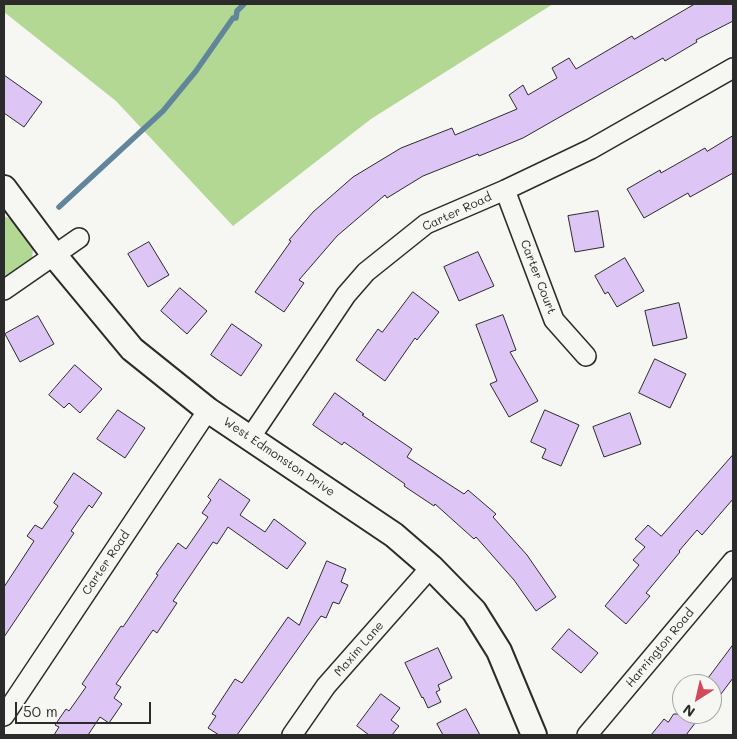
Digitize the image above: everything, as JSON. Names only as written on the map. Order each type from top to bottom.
[{"type":"street","name":"Carter Road","points":[[250,438],[346,295],[366,272],[426,224],[505,190],[591,149],[733,68]]},
{"type":"street","name":"Carter Court","points":[[505,190],[554,320],[586,356]]},
{"type":"street","name":"West Edmonston Drive","points":[[5,191],[54,255],[132,349],[208,410],[394,535],[431,567],[474,612],[499,651],[534,735]]},
{"type":"street","points":[[4,290],[79,238]]},
{"type":"street","name":"Carter Road","points":[[4,716],[208,410]]},
{"type":"street","name":"Harrington Road","points":[[587,735],[733,561]]},
{"type":"street","name":"Maxim Lane","points":[[292,735],[326,686],[431,567]]},
{"type":"green space","points":[[4,4],[553,4],[371,119],[233,226],[116,101],[4,12]]},
{"type":"green space","points":[[4,216],[13,220],[33,250],[32,259],[4,279]]},
{"type":"building","points":[[695,4],[733,4],[733,21],[696,40],[697,42],[665,61],[663,58],[523,138],[423,176],[387,198],[385,195],[337,236],[299,280],[304,283],[284,312],[255,292],[291,241],[289,240],[313,212],[353,177],[401,148],[452,128],[455,135],[517,109],[509,95],[523,85],[528,95],[557,78],[552,68],[569,58],[576,69],[632,36],[634,39]]},
{"type":"building","points":[[4,75],[42,102],[24,127],[4,113]]},
{"type":"building","points":[[733,136],[733,173],[690,197],[688,193],[644,218],[627,189],[660,170],[661,173],[705,148],[707,151]]},
{"type":"building","points":[[598,211],[604,247],[575,252],[568,216]]},
{"type":"building","points":[[149,242],[169,275],[148,287],[128,254]]},
{"type":"building","points":[[478,252],[494,286],[459,301],[444,267]]},
{"type":"building","points":[[625,258],[644,291],[617,307],[608,292],[605,294],[595,276]]},
{"type":"building","points":[[180,288],[207,311],[187,334],[161,311]]},
{"type":"building","points":[[413,292],[439,312],[417,340],[415,338],[385,381],[356,360],[378,329],[382,332]]},
{"type":"building","points":[[679,303],[687,338],[653,346],[645,311]]},
{"type":"building","points":[[503,315],[516,350],[510,352],[538,401],[509,417],[490,384],[497,381],[476,325]]},
{"type":"building","points":[[38,316],[54,344],[20,362],[5,334]]},
{"type":"building","points":[[232,324],[262,345],[241,376],[211,355]]},
{"type":"building","points":[[655,359],[686,374],[670,408],[639,393]]},
{"type":"building","points":[[75,365],[102,389],[80,413],[69,403],[64,408],[49,395]]},
{"type":"building","points":[[335,393],[364,414],[362,415],[412,449],[407,457],[464,494],[468,490],[496,514],[493,517],[527,555],[556,597],[536,611],[514,580],[476,537],[474,539],[435,504],[434,506],[404,486],[405,484],[344,442],[342,445],[313,425]]},
{"type":"building","points":[[118,410],[145,428],[125,458],[97,439]]},
{"type":"building","points":[[545,410],[579,425],[561,466],[542,458],[546,449],[531,442]]},
{"type":"building","points":[[630,413],[641,444],[604,457],[593,427]]},
{"type":"building","points":[[733,455],[733,499],[702,535],[697,530],[679,551],[646,593],[650,596],[626,624],[605,606],[639,565],[633,560],[645,547],[635,539],[648,525],[661,536]]},
{"type":"building","points":[[74,473],[102,493],[92,508],[89,505],[71,531],[74,533],[4,637],[4,587],[34,541],[27,536],[35,525],[42,529],[58,506],[54,503]]},
{"type":"building","points":[[220,479],[250,500],[240,515],[265,532],[274,519],[306,543],[287,569],[228,527],[217,544],[213,542],[173,601],[177,603],[157,633],[153,630],[116,684],[121,687],[114,698],[122,704],[109,723],[100,717],[88,735],[54,735],[59,727],[55,725],[66,709],[69,711],[86,687],[82,684],[158,575],[156,574],[178,543],[186,549],[208,517],[202,513],[211,500],[208,497]]},
{"type":"building","points":[[327,561],[346,569],[341,582],[348,585],[339,604],[333,602],[326,618],[321,616],[237,735],[219,735],[208,728],[216,716],[212,714],[235,679],[242,683],[288,617],[299,625]]},
{"type":"building","points":[[569,629],[598,653],[581,673],[552,649]]},
{"type":"building","points":[[733,645],[733,678],[722,693],[722,674],[711,674]]},
{"type":"building","points":[[438,648],[452,678],[438,685],[440,690],[436,692],[441,702],[428,708],[405,663]]},
{"type":"building","points":[[381,694],[400,708],[391,720],[399,726],[392,735],[369,735],[357,726]]},
{"type":"building","points":[[466,709],[480,735],[443,735],[437,724]]},
{"type":"building","points":[[672,717],[672,724],[694,724],[686,735],[651,735],[664,719],[668,722]]},
{"type":"waterway","points":[[59,207],[163,111],[196,71],[233,18],[236,18],[237,11],[244,4]]}]
